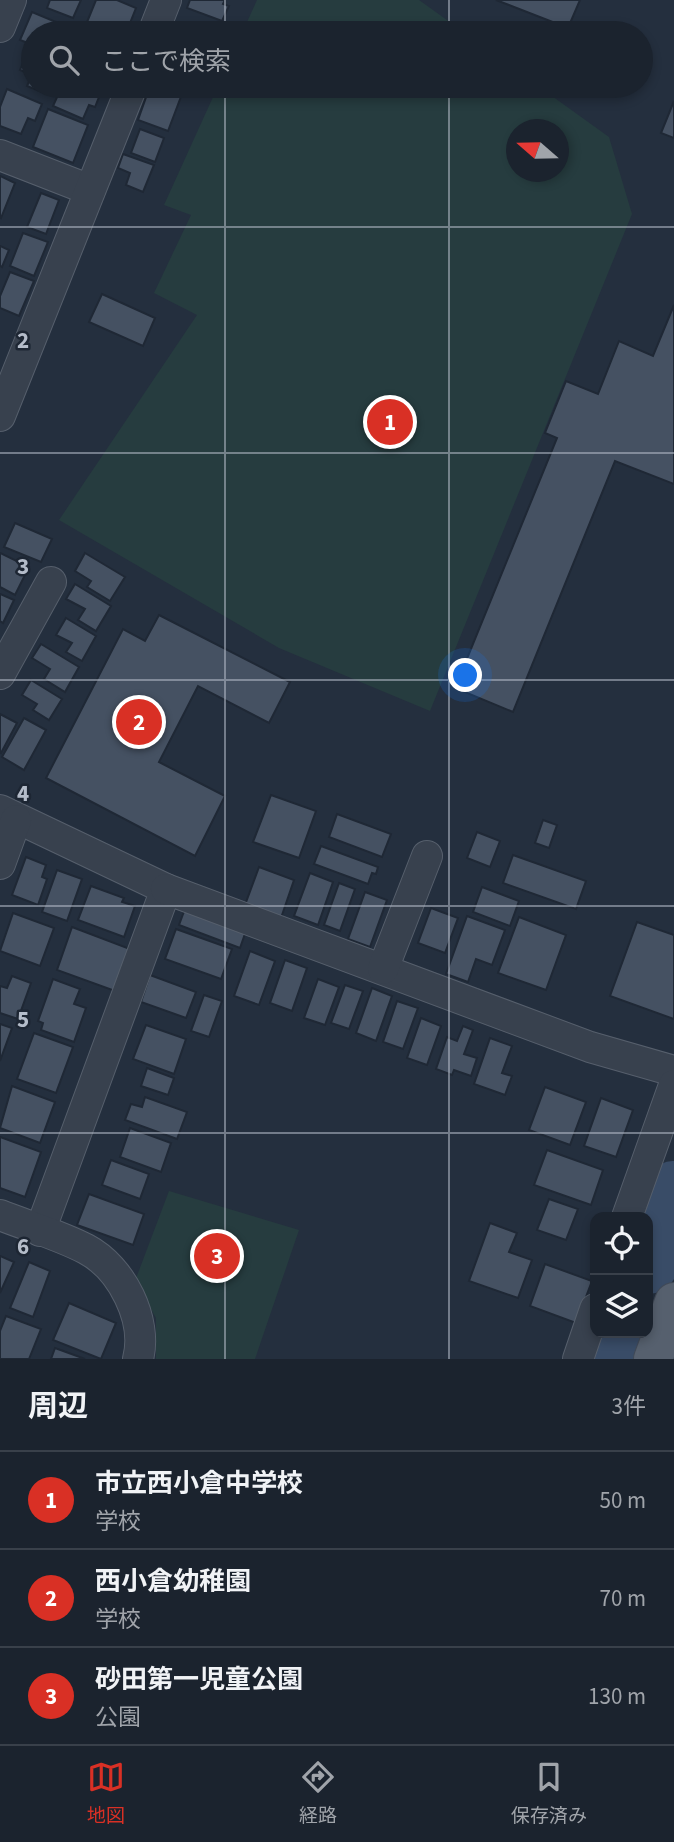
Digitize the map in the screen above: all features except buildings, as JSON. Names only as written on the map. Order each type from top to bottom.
[{"type":"street","points":[[0,27],[11,0]]},
{"type":"street","points":[[158,21],[166,0]]},
{"type":"street","points":[[0,416],[127,98]]},
{"type":"street","points":[[0,155],[90,190]]},
{"type":"street","points":[[0,674],[51,582]]},
{"type":"street","points":[[0,864],[8,815],[166,889],[590,1047],[674,1071]]},
{"type":"street","points":[[383,969],[427,856]]},
{"type":"street","points":[[40,1231],[166,889]]},
{"type":"street","points":[[630,1212],[674,1085]]},
{"type":"street","points":[[0,1216],[88,1250],[112,1270],[134,1306],[141,1345],[138,1359]]},
{"type":"street","points":[[578,1359],[590,1324]]},
{"type":"green space","points":[[257,0],[419,0],[448,21],[247,21]]},
{"type":"green space","points":[[213,98],[555,98],[609,137],[632,214],[430,711],[279,648],[59,520],[197,315],[154,293],[191,215],[164,205]]},
{"type":"green space","points":[[169,1191],[299,1230],[255,1359],[156,1359],[156,1318],[135,1281]]},
{"type":"waterway","points":[[653,1250],[674,1191]]},
{"type":"waterway","points":[[614,1359],[621,1338]]},
{"type":"place","name":"市立西小倉中学校","points":[[390,422]]},
{"type":"place","name":"西小倉幼稚園","points":[[139,722]]},
{"type":"place","name":"砂田第一児童公園","points":[[217,1256]]}]
